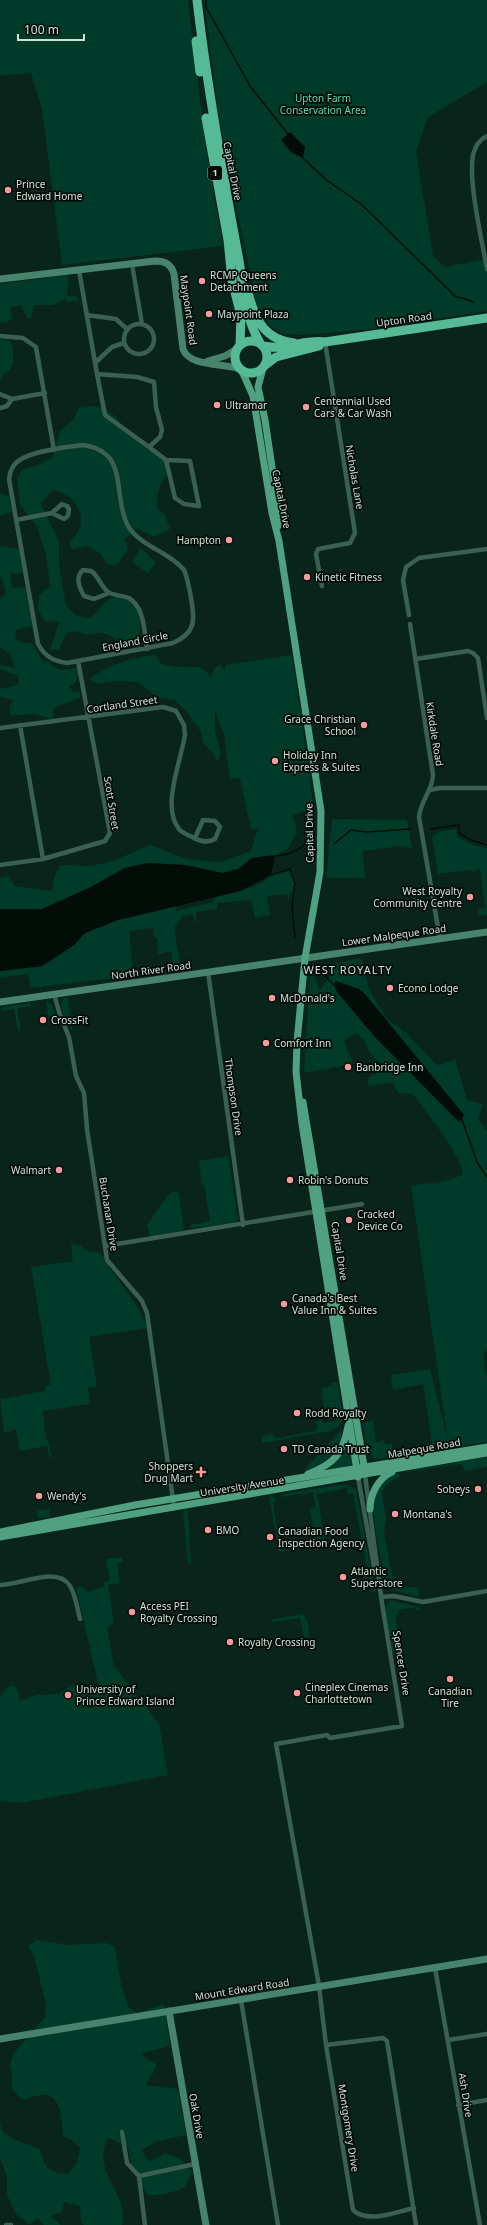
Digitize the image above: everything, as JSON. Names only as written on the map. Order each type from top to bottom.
[{"type":"highway","name":"Capital Drive","points":[[191,0],[204,106],[228,240],[230,268],[241,316],[239,347]]},
{"type":"highway","name":"Capital Drive","points":[[197,0],[210,108],[239,258],[248,318],[262,344]]},
{"type":"highway","points":[[239,258],[253,310],[264,330],[279,340],[300,344]]},
{"type":"highway","name":"Upton Road","points":[[262,344],[285,348],[300,344],[325,342],[487,318]]},
{"type":"highway","points":[[252,341],[262,344],[267,357],[263,368],[252,372],[241,369],[236,360],[239,347],[252,341]]},
{"type":"highway","name":"Upton Road","points":[[263,368],[276,357],[318,346],[325,342]]},
{"type":"main road","name":"Capital Drive","points":[[263,368],[258,387],[265,420],[277,501],[279,541]]},
{"type":"main road","name":"Capital Drive","points":[[241,369],[252,392],[272,513],[279,541],[321,811],[320,872],[305,958],[297,1042],[298,1078],[306,1110],[348,1420],[357,1473]]},
{"type":"main road","name":"Capital Drive","points":[[320,1212],[365,1472]]},
{"type":"main road","points":[[295,1479],[318,1470],[333,1460],[344,1445],[348,1420]]},
{"type":"main road","name":"Malpeque Road","points":[[365,1472],[487,1447]]},
{"type":"main road","name":"University Avenue","points":[[0,1532],[66,1520],[117,1508],[295,1479],[411,1467],[487,1453]]},
{"type":"main road","points":[[370,1509],[371,1496],[384,1476],[411,1467]]},
{"type":"main road","name":"University Avenue","points":[[0,1537],[357,1473]]},
{"type":"street","points":[[487,136],[476,146],[473,156],[472,178],[484,239],[487,269]]},
{"type":"street","name":"Maypoint Road","points":[[0,279],[159,261],[170,266],[175,278],[183,349],[190,360],[241,369]]},
{"type":"street","points":[[132,264],[142,324],[150,330],[153,339],[150,348],[142,353],[133,352],[124,343],[124,336],[128,329],[134,325],[142,324]]},
{"type":"street","points":[[79,270],[105,415],[166,460],[190,461],[199,506],[184,504],[175,498],[166,460]]},
{"type":"street","points":[[87,315],[116,319],[128,329]]},
{"type":"street","points":[[0,336],[24,338],[36,347],[54,450]]},
{"type":"street","name":"Nicholas Lane","points":[[322,586],[316,554],[318,549],[350,543],[355,533],[325,342]]},
{"type":"street","points":[[95,363],[112,347],[124,343]]},
{"type":"street","points":[[202,362],[225,356],[239,347]]},
{"type":"street","points":[[97,374],[137,377],[154,382],[156,407],[162,430],[160,437],[148,448]]},
{"type":"street","points":[[0,394],[12,399],[45,393]]},
{"type":"street","points":[[0,408],[7,406],[12,399]]},
{"type":"street","name":"England Circle","points":[[83,445],[102,450],[112,462],[120,486],[127,523],[135,534],[184,570],[194,616],[190,630],[185,637],[173,643],[147,649],[67,663],[56,661],[48,657],[38,644],[9,479],[11,469],[16,462],[27,456],[54,450],[83,445]]},
{"type":"street","points":[[16,520],[52,513]]},
{"type":"street","points":[[409,615],[403,580],[406,567],[419,558],[487,549]]},
{"type":"street","points":[[109,593],[94,599],[84,596],[79,584],[80,573],[83,570],[91,570],[101,586],[109,593],[128,598],[138,606],[142,616],[147,649]]},
{"type":"street","name":"Kirkdale Road","points":[[410,624],[433,774],[430,790],[424,798],[419,817],[440,939]]},
{"type":"street","points":[[416,659],[468,651],[473,653],[478,658],[487,718]]},
{"type":"street","name":"Scott Street","points":[[0,865],[42,859],[105,841],[110,833],[87,718],[78,661]]},
{"type":"street","name":"Cortland Street","points":[[0,728],[163,707],[176,711],[184,725],[185,735],[172,796],[171,813],[179,829],[195,838],[212,841],[215,839],[219,831],[218,823],[211,820],[203,820],[195,838]]},
{"type":"street","points":[[20,725],[42,859]]},
{"type":"street","points":[[430,790],[440,788],[487,788]]},
{"type":"street","name":"Lower Malpeque Road","points":[[305,958],[487,932]]},
{"type":"street","name":"North River Road","points":[[0,1002],[305,958]]},
{"type":"street","name":"Thompson Drive","points":[[208,972],[242,1225]]},
{"type":"street","name":"Buchanan Drive","points":[[54,994],[60,1015],[69,1037],[76,1076],[84,1093],[87,1129],[108,1260],[142,1301],[148,1313],[174,1507]]},
{"type":"street","points":[[105,1246],[242,1225],[362,1204]]},
{"type":"street","points":[[365,1472],[381,1597],[394,1596],[423,1602],[487,1591]]},
{"type":"street","points":[[357,1473],[368,1539],[380,1591]]},
{"type":"street","points":[[0,1586],[22,1583],[47,1576],[59,1576],[71,1587],[80,1619]]},
{"type":"street","name":"Spencer Drive","points":[[276,1744],[327,1735],[330,1738],[402,1726],[381,1597]]},
{"type":"street","name":"Montgomery Drive","points":[[276,1744],[319,1986],[326,2045],[353,2210],[359,2216],[369,2218],[414,2208]]},
{"type":"street","name":"Mount Edward Road","points":[[0,2038],[487,1959]]},
{"type":"street","name":"Ash Drive","points":[[435,1968],[480,2225]]},
{"type":"street","points":[[241,2000],[278,2225]]},
{"type":"street","name":"Oak Drive","points":[[169,2011],[206,2225]]},
{"type":"street","points":[[448,2040],[487,2034]]},
{"type":"street","points":[[326,2045],[383,2038],[387,2041],[416,2225]]},
{"type":"street","points":[[458,2105],[487,2100]]},
{"type":"street","points":[[122,2132],[127,2164],[139,2176],[145,2225]]},
{"type":"street","points":[[139,2176],[195,2164]]},
{"type":"street","points":[[6,2225],[11,2225]]},
{"type":"green space","points":[[0,0],[188,0],[207,156],[223,246],[62,265],[42,109],[31,73],[0,76]]},
{"type":"green space","name":"Upton Farm Conservation Area","points":[[204,0],[487,0],[487,82],[428,117],[416,151],[433,256],[445,267],[487,259],[487,311],[371,329],[305,335],[283,334],[271,327],[257,306],[233,192],[219,117]]},
{"type":"green space","points":[[68,275],[69,282],[67,293],[69,296],[76,296],[78,300],[68,302],[64,299],[53,305],[34,305],[31,319],[27,318],[21,305],[10,308],[12,318],[6,323],[0,322],[0,284]]},
{"type":"green space","points":[[0,339],[9,340],[13,347],[13,365],[3,374],[0,380]]},
{"type":"green space","points":[[91,406],[103,408],[116,417],[126,432],[163,458],[171,470],[164,479],[157,496],[157,508],[165,515],[170,529],[154,537],[137,528],[125,539],[128,549],[117,565],[107,564],[100,553],[87,546],[72,550],[69,541],[78,531],[81,519],[80,513],[73,501],[68,496],[53,490],[41,503],[59,542],[59,564],[66,606],[77,616],[89,618],[111,598],[123,597],[133,599],[138,611],[140,627],[134,643],[123,645],[110,635],[99,633],[88,635],[76,631],[66,633],[59,649],[50,650],[59,622],[45,621],[38,610],[39,595],[50,586],[46,554],[36,525],[20,505],[17,479],[23,469],[39,465],[53,457],[60,431],[74,419],[79,407]]},
{"type":"green space","points":[[0,494],[9,496],[12,512],[0,516]]},
{"type":"green space","points":[[0,546],[19,549],[23,573],[10,574],[12,588],[25,587],[33,626],[15,630],[16,640],[23,643],[32,643],[43,662],[48,662],[58,669],[76,667],[78,675],[75,683],[69,687],[74,692],[80,692],[80,698],[56,707],[53,710],[54,719],[34,714],[10,714],[10,705],[14,700],[0,697],[0,689],[11,687],[19,683],[18,676],[0,669],[0,665],[16,668],[9,653],[0,647],[0,601],[6,592],[0,575]]},
{"type":"green space","points":[[141,548],[156,563],[148,573],[132,562]]},
{"type":"green space","points":[[156,655],[161,664],[177,667],[200,667],[212,677],[213,670],[221,664],[224,671],[226,665],[292,655],[314,808],[293,815],[297,833],[288,848],[275,856],[252,858],[238,869],[222,873],[185,865],[148,863],[125,868],[89,888],[42,909],[0,909],[0,878],[9,876],[14,886],[52,891],[54,878],[60,865],[90,866],[113,861],[150,845],[187,859],[220,862],[251,851],[258,828],[251,830],[240,778],[230,779],[224,734],[215,711],[215,731],[221,753],[217,762],[213,753],[203,743],[201,732],[187,712],[175,700],[158,698],[138,682],[116,681],[98,684],[89,679],[105,669],[121,662],[138,657]]},
{"type":"green space","points":[[332,819],[407,820],[412,848],[401,846],[363,851],[365,878],[326,878]]},
{"type":"green space","points":[[456,829],[457,837],[473,845],[487,848],[487,915],[479,916],[478,909],[485,908],[480,869],[476,869],[475,872],[469,870],[438,874],[432,837],[440,831]]},
{"type":"green space","points":[[289,871],[295,885],[288,900],[287,894],[267,896],[270,915],[255,918],[251,900],[217,903],[217,909],[196,912],[196,921],[194,922],[193,914],[183,916],[174,928],[181,968],[169,971],[169,967],[173,966],[171,951],[158,954],[157,937],[154,938],[153,928],[129,931],[133,972],[138,971],[139,975],[31,988],[28,974],[0,978],[0,971],[42,966],[74,945],[85,933],[118,920],[175,906],[176,911],[213,902],[217,892],[253,887],[265,881],[271,875]]},
{"type":"green space","points":[[361,958],[369,989],[386,1018],[405,1032],[438,1066],[455,1059],[467,1100],[483,1104],[478,1119],[487,1131],[487,1351],[483,1352],[487,1379],[487,1442],[433,1450],[423,1384],[393,1390],[391,1375],[430,1369],[448,1441],[411,1186],[450,1180],[463,1174],[461,1165],[456,1155],[442,1133],[413,1094],[399,1093],[392,1083],[367,1086],[369,1077],[385,1069],[369,1052],[365,1041],[356,1033],[344,1041],[353,1064],[304,1073],[310,976],[314,976],[320,990],[331,975],[324,966]],"holes":[[[359,989],[375,1006],[464,1115],[459,1122],[375,1037],[346,1002]]]},
{"type":"green space","points":[[64,998],[68,998],[72,1030],[67,1024],[63,1015],[61,1006]]},
{"type":"green space","points":[[46,1001],[52,1005],[59,1024],[53,1026],[51,1016],[48,1017]]},
{"type":"green space","points":[[31,1003],[30,1006],[17,1009],[21,1031],[18,1031],[14,1009],[2,1011],[1,1018],[2,1007]]},
{"type":"green space","points":[[228,1156],[238,1220],[233,1223],[192,1228],[190,1225],[210,1221],[204,1185],[202,1185],[199,1161]]},
{"type":"green space","points":[[173,1191],[178,1192],[179,1195],[184,1231],[150,1236],[147,1225],[167,1196]]},
{"type":"green space","points":[[71,1244],[81,1246],[87,1251],[101,1253],[138,1308],[148,1328],[89,1337],[97,1387],[88,1388],[90,1404],[43,1411],[46,1439],[48,1440],[52,1457],[49,1457],[47,1446],[20,1451],[16,1430],[4,1433],[0,1399],[46,1391],[45,1386],[51,1385],[31,1267],[73,1261]]},
{"type":"green space","points":[[337,1382],[342,1411],[336,1413],[335,1409],[325,1411],[321,1388],[332,1386],[331,1383]]},
{"type":"green space","points":[[339,1417],[343,1420],[340,1425],[331,1431],[262,1443],[261,1436],[272,1434],[277,1438],[315,1431],[318,1427],[315,1421],[322,1420],[323,1423],[337,1421],[336,1418]]},
{"type":"green space","points":[[373,1421],[376,1442],[384,1440],[385,1445],[392,1443],[394,1456],[375,1459],[368,1453],[363,1423]]},
{"type":"green space","points":[[342,1429],[341,1438],[335,1452],[324,1462],[302,1472]]},
{"type":"green space","points":[[349,1439],[353,1466],[327,1470],[342,1454]]},
{"type":"green space","points":[[487,1457],[487,1467],[465,1471],[462,1464],[404,1472]]},
{"type":"green space","points":[[399,1473],[400,1477],[387,1484],[382,1494],[386,1521],[384,1531],[394,1588],[418,1587],[419,1597],[387,1588],[374,1519],[374,1501],[376,1494],[390,1475]]},
{"type":"green space","points":[[345,1484],[356,1490],[375,1592],[372,1593],[353,1493],[348,1494],[347,1488],[317,1494],[325,1542],[317,1545],[279,1552],[269,1496],[274,1497],[276,1500],[273,1503],[279,1538],[283,1538],[285,1545],[315,1540],[310,1509],[316,1508],[313,1492],[282,1497],[283,1494]]},
{"type":"green space","points":[[49,1509],[50,1517],[38,1518],[37,1511]]},
{"type":"green space","points":[[183,1510],[187,1510],[191,1564],[188,1564]]},
{"type":"green space","name":"University of Prince Edward Island","points":[[122,1557],[123,1562],[117,1563],[120,1583],[108,1585],[114,1623],[107,1627],[114,1666],[159,1724],[168,1775],[21,1803],[0,1801],[0,1697],[6,1688],[12,1685],[17,1687],[20,1701],[36,1695],[58,1694],[75,1684],[89,1687],[101,1696],[76,1588],[82,1586],[88,1592],[104,1586],[103,1582],[110,1581],[106,1559]]},
{"type":"green space","points":[[390,1600],[418,1607],[421,1610],[416,1610],[416,1607],[398,1610],[399,1614],[395,1615],[401,1653],[392,1652],[385,1608]]},
{"type":"green space","points":[[303,1614],[307,1620],[310,1637],[304,1638],[300,1618],[272,1622],[273,1619]]},
{"type":"green space","points":[[36,1940],[69,1945],[106,1943],[115,1947],[121,1983],[128,2007],[137,2013],[164,2004],[170,2046],[140,2054],[157,2065],[146,2085],[178,2089],[186,2135],[155,2142],[142,2150],[149,2162],[165,2153],[180,2158],[192,2172],[184,2188],[165,2194],[148,2196],[131,2163],[128,2146],[108,2138],[104,2150],[104,2161],[107,2172],[121,2203],[123,2214],[122,2225],[84,2225],[81,2222],[80,2206],[64,2202],[62,2212],[50,2216],[61,2225],[44,2225],[38,2219],[29,2224],[16,2214],[7,2195],[7,2177],[0,2157],[0,2122],[2,2131],[15,2140],[40,2149],[46,2165],[52,2171],[68,2174],[77,2163],[80,2148],[73,2141],[63,2136],[59,2106],[52,2097],[42,2095],[23,2100],[12,2089],[12,2074],[10,2065],[13,2054],[45,2017],[46,2005],[34,1956],[28,1946]]},
{"type":"shaded area","points":[[290,132],[305,147],[303,158],[291,152],[281,140]]},
{"type":"shaded area","points":[[272,855],[275,856],[271,875],[241,891],[118,920],[85,933],[74,945],[42,966],[0,971],[0,909],[42,909],[89,888],[125,868],[148,863],[185,865],[222,873],[238,869],[252,858]]},
{"type":"shaded area","points":[[336,981],[359,989],[364,993],[464,1115],[459,1122],[375,1037],[337,992],[334,985]]},
{"type":"waterway","points":[[206,0],[206,7],[250,86],[288,134]]},
{"type":"waterway","points":[[303,158],[325,179],[361,204],[455,296],[474,302]]},
{"type":"waterway","points":[[430,829],[459,825],[459,833],[471,840],[487,845]]},
{"type":"waterway","points":[[334,844],[351,830],[367,832],[410,829]]},
{"type":"waterway","points":[[275,856],[292,853],[306,844]]},
{"type":"waterway","points":[[271,875],[290,869],[295,883],[292,906],[295,937]]},
{"type":"waterway","points":[[321,967],[325,976],[334,985]]},
{"type":"waterway","points":[[461,1117],[477,1162],[487,1177]]},
{"type":"place","name":"Prince Edward Home","points":[[8,190]]},
{"type":"place","name":"RCMP Queens Detachment","points":[[202,281]]},
{"type":"place","name":"Maypoint Plaza","points":[[209,314]]},
{"type":"place","name":"Ultramar","points":[[217,405]]},
{"type":"place","name":"Centennial Used Cars & Car Wash","points":[[306,407]]},
{"type":"place","name":"Hampton","points":[[229,540]]},
{"type":"place","name":"Kinetic Fitness","points":[[307,577]]},
{"type":"place","name":"Grace Christian School","points":[[364,725]]},
{"type":"place","name":"Holiday Inn Express & Suites","points":[[275,761]]},
{"type":"place","name":"West Royalty Community Centre","points":[[470,897]]},
{"type":"place","name":"Econo Lodge","points":[[390,988]]},
{"type":"place","name":"McDonald's","points":[[272,998]]},
{"type":"place","name":"CrossFit","points":[[43,1020]]},
{"type":"place","name":"Comfort Inn","points":[[266,1043]]},
{"type":"place","name":"Banbridge Inn","points":[[348,1067]]},
{"type":"place","name":"Walmart","points":[[59,1170]]},
{"type":"place","name":"Robin's Donuts","points":[[290,1180]]},
{"type":"place","name":"Cracked Device Co","points":[[349,1220]]},
{"type":"place","name":"Canada's Best Value Inn & Suites","points":[[284,1304]]},
{"type":"place","name":"Rodd Royalty","points":[[297,1413]]},
{"type":"place","name":"TD Canada Trust","points":[[284,1449]]},
{"type":"place","name":"Shoppers Drug Mart","points":[[201,1472]]},
{"type":"place","name":"Sobeys","points":[[478,1489]]},
{"type":"place","name":"Wendy's","points":[[39,1496]]},
{"type":"place","name":"Montana's","points":[[395,1514]]},
{"type":"place","name":"BMO","points":[[208,1530]]},
{"type":"place","name":"Canadian Food Inspection Agency","points":[[270,1537]]},
{"type":"place","name":"Atlantic Superstore","points":[[343,1577]]},
{"type":"place","name":"Access PEI Royalty Crossing","points":[[132,1612]]},
{"type":"place","name":"Royalty Crossing","points":[[230,1642]]},
{"type":"place","name":"Canadian Tire","points":[[450,1679]]},
{"type":"place","name":"Cineplex Cinemas Charlottetown","points":[[297,1693]]},
{"type":"place","name":"University of Prince Edward Island","points":[[68,1695]]},
{"type":"district","name":"WEST ROYALTY","points":[[348,970]]}]
